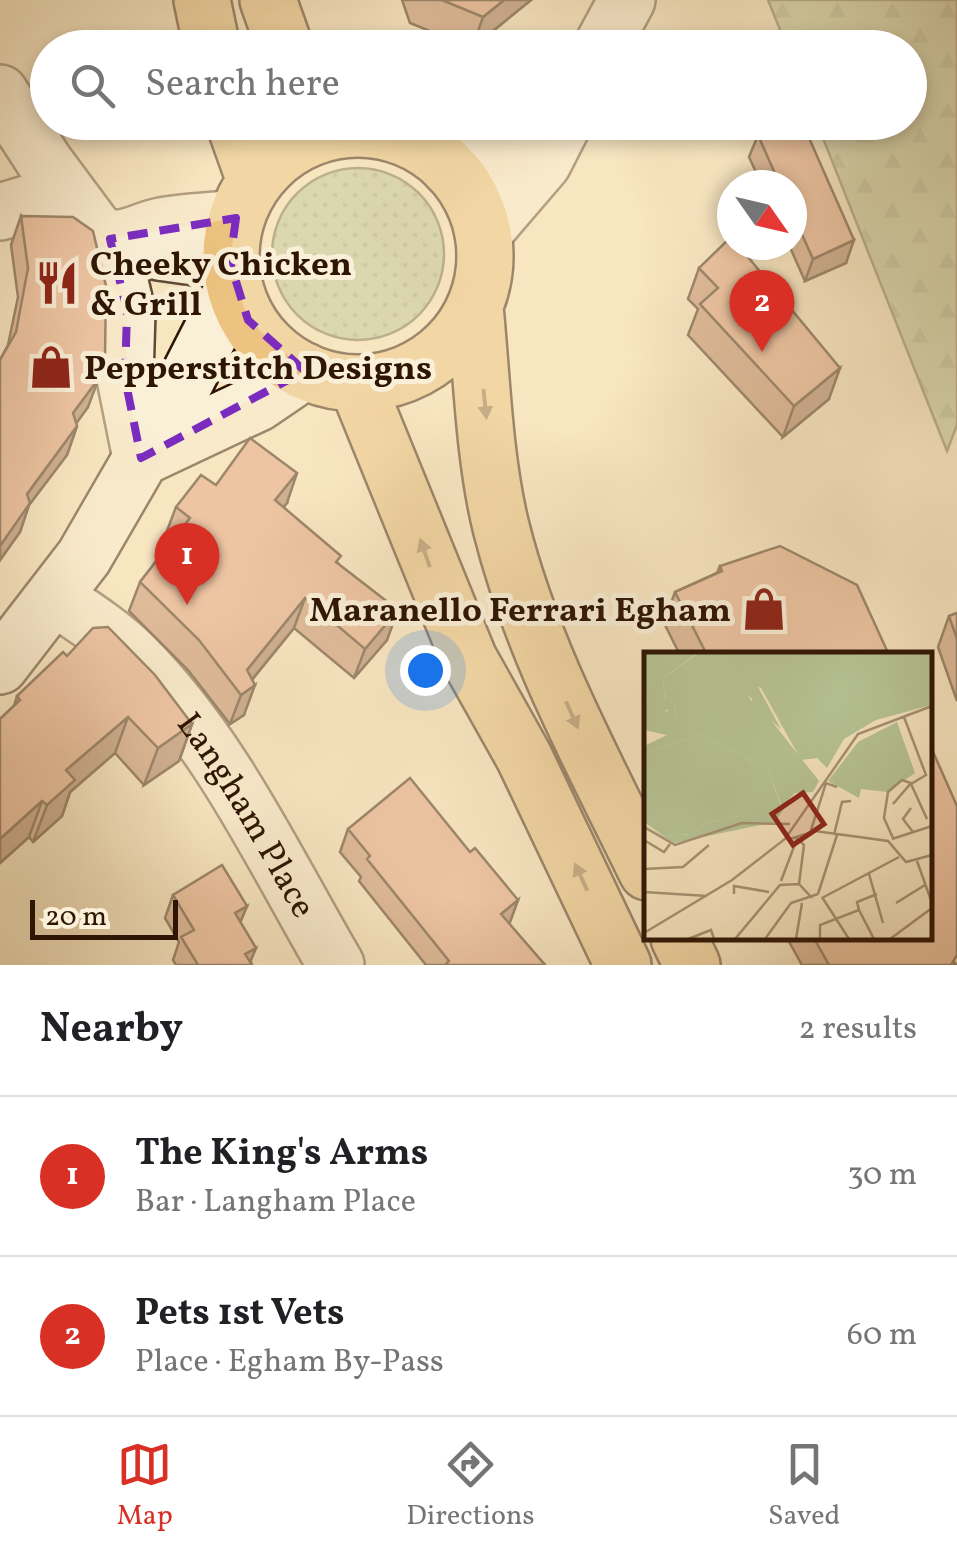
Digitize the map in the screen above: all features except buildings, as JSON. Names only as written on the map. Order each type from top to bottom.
[{"type":"main road","points":[[202,0],[208,30]]},
{"type":"main road","points":[[268,0],[279,30]]},
{"type":"main road","points":[[235,140],[248,320],[266,342],[305,371],[324,380],[357,384],[384,382],[434,359],[458,335],[483,282],[483,233],[470,195],[432,153],[408,140]]},
{"type":"main road","points":[[239,237],[274,161],[306,140]]},
{"type":"main road","points":[[474,307],[495,491],[510,560],[575,722],[644,866]]},
{"type":"main road","points":[[357,384],[469,659],[524,757],[623,965]]},
{"type":"main road","points":[[680,940],[692,965]]},
{"type":"street","points":[[611,30],[627,0]]},
{"type":"street","points":[[0,93],[30,139]]},
{"type":"street","points":[[31,140],[98,234],[159,252],[239,237]]},
{"type":"street","points":[[449,168],[526,140]]},
{"type":"street","points":[[483,233],[544,163],[553,140]]},
{"type":"street","points":[[0,212],[56,178]]},
{"type":"street","points":[[0,666],[84,556],[142,458],[239,237]]},
{"type":"street","points":[[122,239],[127,312],[125,378],[142,458]]},
{"type":"street","points":[[142,458],[258,403],[305,371]]},
{"type":"street","name":"Langham Place","points":[[54,597],[134,657],[201,739],[262,830],[336,965]]},
{"type":"highlighted area","points":[[236,218],[230,262],[248,320],[305,371],[141,458],[125,378],[127,312],[110,239]]},
{"type":"green space","points":[[768,0],[957,0],[957,425],[947,451],[824,140],[927,140],[927,30],[780,30]]},
{"type":"green space","points":[[358,168],[391,174],[419,193],[438,221],[444,254],[438,287],[419,315],[391,334],[358,340],[325,334],[297,315],[278,287],[272,254],[278,221],[297,193],[325,174]]},
{"type":"place","name":"Cheeky Chicken & Grill","points":[[57,283]]},
{"type":"place","name":"Pets 1st Vets","points":[[762,352]]},
{"type":"place","name":"Pepperstitch Designs","points":[[51,367]]},
{"type":"place","name":"The King's Arms","points":[[187,605]]},
{"type":"place","name":"Maranello Ferrari Egham","points":[[764,609]]}]
